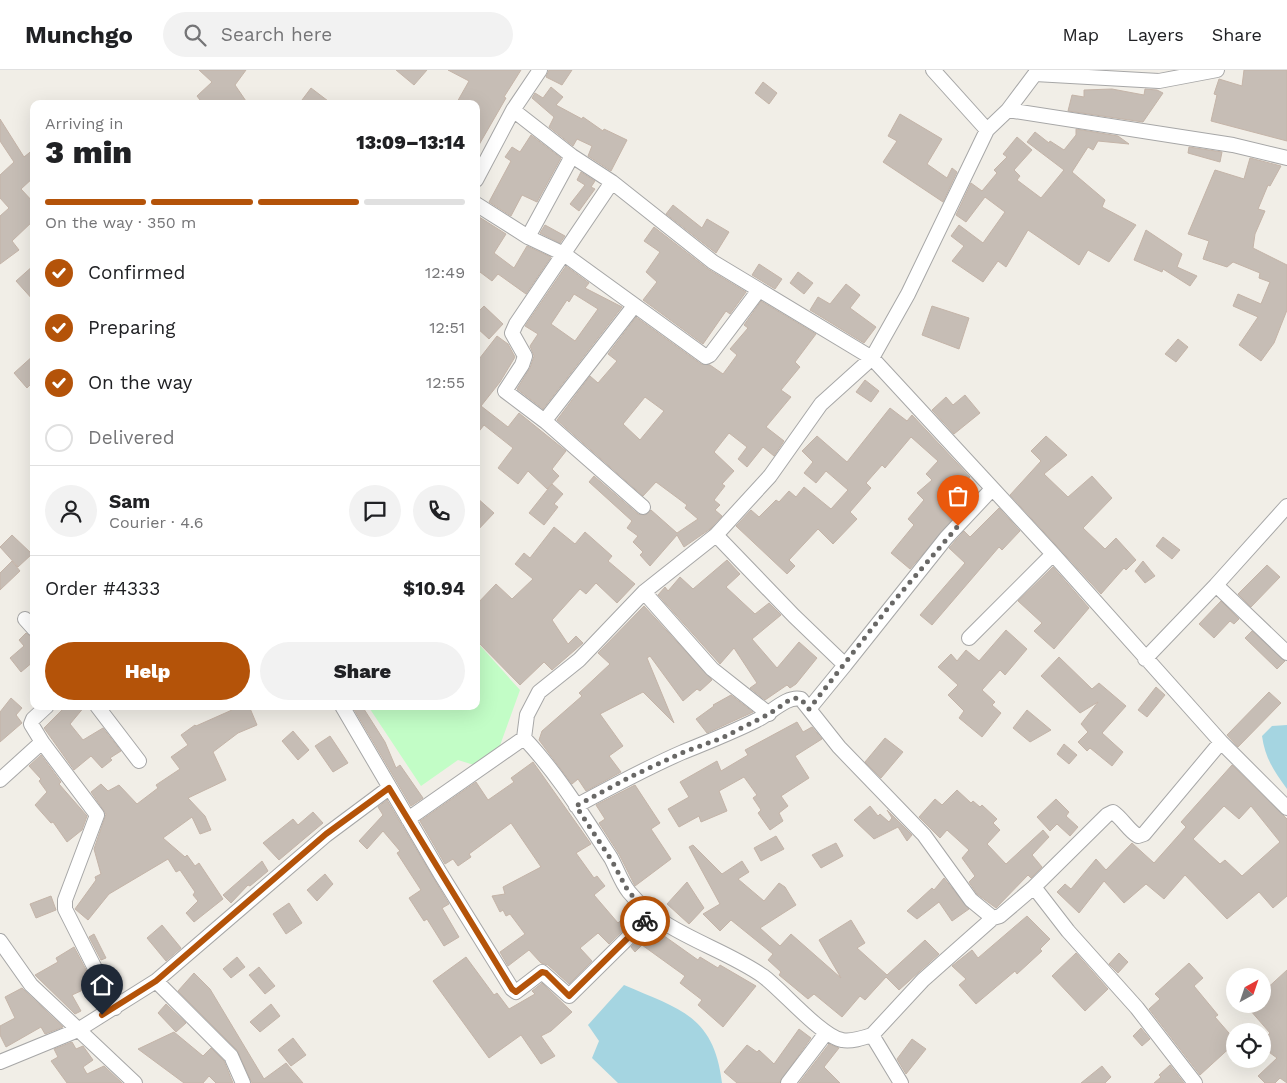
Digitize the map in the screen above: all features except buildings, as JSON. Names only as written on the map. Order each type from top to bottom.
[{"type":"street","points":[[480,172],[512,110],[540,70]]},
{"type":"street","points":[[933,70],[987,130]]},
{"type":"street","points":[[408,819],[524,738],[527,715],[539,692],[579,660],[644,592],[716,534],[770,476],[820,404],[872,358],[908,294],[987,130],[1008,110],[1036,72],[1159,81],[1216,70]]},
{"type":"street","points":[[512,110],[572,156],[612,182],[713,262],[872,358],[1053,554],[1221,742],[1287,808]]},
{"type":"street","points":[[1008,110],[1233,145],[1287,158]]},
{"type":"street","points":[[528,237],[572,156]]},
{"type":"street","points":[[612,182],[516,324],[512,333],[525,356],[522,365],[505,389],[546,422],[643,507]]},
{"type":"street","points":[[480,207],[528,237],[564,254],[706,357],[710,355],[758,290]]},
{"type":"street","points":[[546,422],[548,415],[634,306]]},
{"type":"street","points":[[809,709],[946,538],[992,489]]},
{"type":"street","points":[[1146,659],[1287,506]]},
{"type":"street","points":[[716,534],[794,616],[845,665]]},
{"type":"street","points":[[969,638],[1053,554]]},
{"type":"street","points":[[1216,585],[1287,654]]},
{"type":"street","points":[[644,592],[712,669],[769,714]]},
{"type":"street","points":[[576,806],[632,776],[684,752],[722,738],[769,714],[795,698],[801,699],[840,747],[924,835],[972,900],[993,918]]},
{"type":"street","points":[[43,710],[33,719],[31,724],[42,742],[97,815],[65,900],[65,909],[114,1008]]},
{"type":"street","points":[[100,710],[139,761]]},
{"type":"street","points":[[344,710],[389,788],[501,973],[516,992],[542,972],[546,973],[569,996],[651,915]]},
{"type":"street","points":[[524,738],[540,755],[576,806],[612,861],[628,891],[651,915],[695,940],[741,961],[776,986],[826,1033],[842,1040],[872,1035],[922,980],[993,918],[1000,916],[1034,887],[1107,815],[1113,812],[1121,817],[1133,833],[1138,836],[1144,834],[1221,742]]},
{"type":"street","points":[[0,780],[42,742]]},
{"type":"street","points":[[0,1062],[78,1030],[156,981],[326,834],[389,788]]},
{"type":"street","points":[[1034,887],[1068,931],[1137,1008],[1196,1083]]},
{"type":"street","points":[[0,941],[31,985],[135,1083]]},
{"type":"street","points":[[156,981],[231,1056],[243,1083]]},
{"type":"street","points":[[788,1083],[826,1033]]},
{"type":"street","points":[[872,1035],[901,1083]]},
{"type":"green space","points":[[480,645],[520,690],[498,751],[474,765],[458,760],[421,786],[371,710],[480,710]]},
{"type":"water","points":[[1287,725],[1287,789],[1271,764],[1265,751],[1262,736],[1272,726]]},
{"type":"water","points":[[624,985],[677,1009],[702,1028],[711,1042],[718,1060],[722,1083],[618,1083],[592,1058],[599,1041],[588,1025]]},
{"type":"way so far","points":[[645,921],[651,915],[628,891],[612,861],[576,806],[632,776],[684,752],[722,738],[769,714],[795,698],[801,699],[809,709],[888,608],[958,526]]},
{"type":"route","points":[[102,1015],[156,981],[326,834],[389,788],[419,835],[450,890],[512,989],[516,992],[520,991],[542,972],[546,973],[569,996],[645,921]]}]
